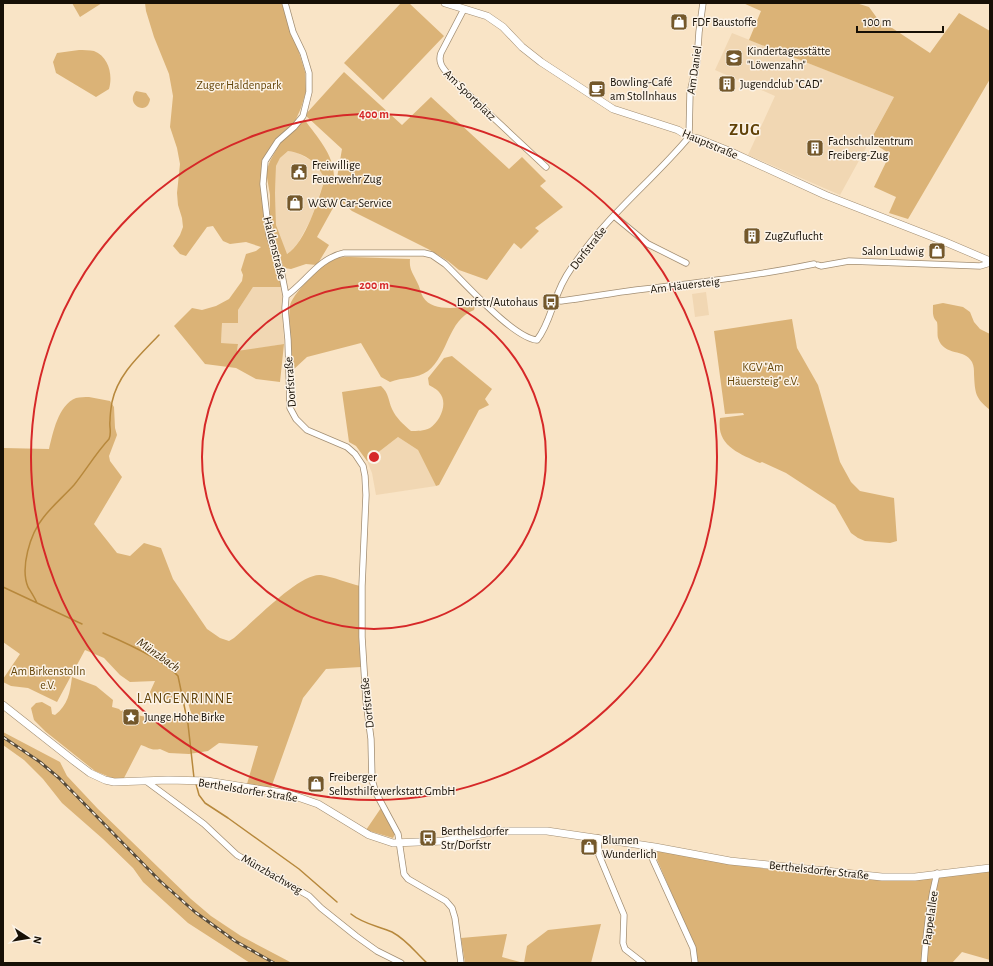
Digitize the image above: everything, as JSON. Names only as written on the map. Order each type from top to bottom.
[{"type":"street","name":"Haldenstraße","points":[[285,3],[293,32],[303,53],[309,73],[309,92],[303,116],[294,127],[278,141],[265,161],[262,184],[269,235],[282,274],[286,296]]},
{"type":"street","name":"Hauptstraße","points":[[445,3],[487,16],[504,27],[522,47],[541,62],[613,109],[678,130],[689,137],[699,139],[825,194],[943,240],[990,262]]},
{"type":"street","name":"Am Daniel","points":[[689,137],[690,94],[697,62],[703,3]]},
{"type":"street","name":"Am Sportplatz","points":[[464,9],[441,53],[439,63],[452,79],[546,167]]},
{"type":"street","name":"Dorfstraße","points":[[461,963],[455,918],[452,908],[446,901],[408,879],[403,868],[398,834],[376,793],[372,780],[371,739],[366,701],[362,637],[362,586],[366,495],[365,476],[360,459],[355,454],[342,445],[307,430],[300,425],[292,413],[290,408],[285,308],[286,296],[297,289],[318,266],[335,255],[344,253],[375,254],[417,252],[432,256],[445,264],[512,328],[527,338],[537,340],[543,333],[555,300],[566,277],[579,257],[614,216],[689,137]]},
{"type":"street","name":"Dorfstraße","points":[[614,216],[648,244],[686,263]]},
{"type":"street","name":"Am Häuersteig","points":[[555,300],[561,301],[694,284],[816,264],[821,266],[849,261],[980,266],[990,262]]},
{"type":"street","name":"Berthelsdorfer Straße","points":[[3,705],[74,761],[97,776],[114,782],[168,780],[206,781],[289,794],[318,804],[369,835],[387,841],[400,843],[444,841],[497,831],[547,831],[649,846],[730,861],[882,877],[915,877],[937,873],[990,868]]},
{"type":"street","name":"Münzbachweg","points":[[146,781],[204,824],[237,855],[309,896],[337,922],[356,936],[377,951],[401,963]]},
{"type":"street","points":[[598,838],[599,855],[624,915],[624,949],[643,963]]},
{"type":"street","points":[[649,846],[653,860],[693,948],[695,963]]},
{"type":"street","name":"Pappelallee","points":[[924,963],[928,915],[937,873]]},
{"type":"shaded area","points":[[732,33],[894,97],[840,195],[748,155],[775,96],[715,70]]},
{"type":"shaded area","points":[[288,151],[296,152],[312,161],[319,167],[325,179],[311,219],[298,243],[290,252],[286,254],[276,225],[275,193],[276,166],[280,158]]},
{"type":"shaded area","points":[[253,287],[282,287],[284,344],[237,352],[238,344],[221,343],[222,323],[238,310]]},
{"type":"shaded area","points":[[706,292],[709,315],[695,317],[692,294]]},
{"type":"shaded area","points":[[398,437],[418,450],[436,486],[376,495],[372,473],[367,461]]},
{"type":"green space","points":[[72,3],[102,3],[80,17]]},
{"type":"green space","name":"Zuger Haldenpark","points":[[145,3],[284,3],[305,72],[306,91],[301,108],[293,126],[264,161],[261,184],[271,247],[282,287],[253,287],[238,310],[238,323],[222,323],[221,343],[238,344],[237,351],[284,344],[280,382],[256,379],[236,368],[205,364],[174,326],[192,308],[202,310],[216,306],[229,299],[242,281],[243,275],[241,270],[246,254],[256,251],[261,247],[246,242],[230,244],[223,241],[213,226],[207,227],[186,256],[180,254],[173,246],[183,227],[177,193],[180,164],[177,148],[170,127],[173,96],[169,74],[154,37]]},
{"type":"green space","points":[[401,3],[409,3],[444,36],[383,100],[344,63]]},
{"type":"green space","points":[[743,3],[856,3],[869,7],[877,18],[930,53],[959,13],[990,31],[990,79],[908,219],[889,213],[896,197],[874,187],[890,154],[870,141],[894,97],[749,40],[761,11]]},
{"type":"green space","points":[[79,50],[94,51],[103,58],[109,67],[109,89],[96,97],[56,73],[53,62],[57,53]]},
{"type":"green space","points":[[344,72],[402,125],[431,97],[509,169],[522,157],[546,181],[540,186],[563,207],[535,228],[539,231],[521,249],[514,243],[487,280],[459,270],[448,261],[428,249],[352,211],[338,199],[317,237],[329,245],[317,265],[306,264],[291,269],[284,268],[270,234],[270,195],[266,172],[270,161],[280,143],[304,119],[328,153],[334,177],[337,178],[342,149],[305,115]],"holes":[[[288,151],[301,154],[314,163],[325,179],[306,231],[294,248],[287,254],[276,225],[276,166],[280,158]]]},
{"type":"green space","points":[[136,91],[146,93],[150,99],[148,105],[142,108],[136,106],[133,95]]},
{"type":"green space","points":[[335,258],[410,259],[410,266],[422,295],[427,302],[447,308],[475,306],[474,310],[465,315],[458,322],[435,364],[424,374],[390,382],[381,377],[361,343],[307,357],[293,370],[289,321],[290,306],[292,301],[308,280],[323,266]]},
{"type":"green space","points":[[943,303],[963,307],[970,312],[974,322],[980,329],[990,334],[990,410],[981,402],[977,395],[972,362],[965,355],[945,348],[938,338],[937,322],[933,312],[933,305]]},
{"type":"green space","name":"KGV \"Am Häuersteig\" e.V.","points":[[792,319],[797,348],[818,385],[840,462],[851,482],[860,491],[894,498],[897,541],[890,543],[865,541],[858,538],[851,533],[835,505],[786,473],[744,456],[725,442],[720,428],[720,418],[744,415],[743,413],[725,414],[714,331]]},
{"type":"green space","points":[[452,356],[492,389],[485,399],[489,405],[479,410],[439,485],[436,486],[418,450],[398,437],[367,461],[356,446],[349,442],[342,392],[381,386],[387,394],[391,406],[398,418],[411,431],[428,429],[434,425],[440,416],[443,401],[442,396],[438,391],[429,385],[428,378],[444,358]]},
{"type":"green space","name":"Am Birkenstolln e.V.","points":[[89,397],[110,401],[114,407],[115,428],[117,435],[109,456],[110,461],[122,477],[94,524],[117,553],[130,556],[144,543],[161,548],[173,579],[207,629],[220,638],[229,641],[276,600],[312,576],[326,576],[360,586],[361,667],[326,669],[303,698],[271,788],[247,784],[258,746],[219,743],[208,751],[189,754],[169,753],[160,749],[152,749],[141,745],[124,778],[112,778],[95,771],[46,732],[34,720],[31,708],[36,703],[42,702],[51,707],[52,714],[55,715],[66,703],[72,677],[96,686],[113,700],[112,707],[121,711],[127,709],[132,711],[133,714],[151,718],[160,723],[160,717],[162,715],[170,720],[173,718],[191,720],[192,717],[187,699],[178,701],[164,699],[162,702],[153,700],[150,692],[155,681],[130,682],[120,675],[104,658],[85,650],[57,702],[28,688],[11,686],[3,682],[3,679],[20,654],[3,642],[3,448],[49,449],[57,420],[65,407],[76,398]]},
{"type":"green space","points":[[3,732],[60,762],[67,776],[98,809],[191,899],[211,916],[241,936],[292,963],[250,963],[188,923],[143,882],[133,868],[103,839],[62,803],[43,779],[24,760],[3,745]]},
{"type":"green space","points":[[381,808],[395,834],[393,838],[366,830]]},
{"type":"green space","points":[[653,850],[738,865],[807,874],[905,881],[990,871],[990,960],[962,952],[952,963],[698,963],[695,948]]},
{"type":"green space","points":[[601,924],[591,963],[524,963],[527,946],[548,930]]},
{"type":"green space","points":[[507,934],[502,957],[524,963],[465,963],[461,938]]},
{"type":"waterway","points":[[37,603],[28,587],[25,570],[30,542],[34,533],[38,525],[54,505],[74,485],[109,439],[112,402],[119,383],[124,374],[137,358],[159,335]]},
{"type":"waterway","name":"Münzbach","points":[[3,587],[82,624]]},
{"type":"waterway","name":"Münzbach","points":[[103,633],[153,657],[163,663],[178,676],[188,724],[194,778]]},
{"type":"waterway","name":"Münzbach","points":[[196,784],[199,795],[205,803],[299,869],[337,902]]},
{"type":"waterway","name":"Münzbach","points":[[351,914],[366,923],[397,935],[407,942],[427,963]]},
{"type":"railway","points":[[3,737],[40,762],[59,778],[160,881],[195,912],[235,941],[274,963]]},
{"type":"place","name":"FDF Baustoffe","points":[[679,22]]},
{"type":"place","name":"Kindertagesstätte \"Löwenzahn\"","points":[[734,58]]},
{"type":"place","name":"Jugendclub \"CAD\"","points":[[727,84]]},
{"type":"place","name":"Bowling-Café am Stollnhaus","points":[[597,89]]},
{"type":"place","name":"Fachschulzentrum Freiberg-Zug","points":[[815,148]]},
{"type":"place","name":"Freiwillige Feuerwehr Zug","points":[[299,172]]},
{"type":"place","name":"W&W Car-Service","points":[[295,203]]},
{"type":"place","name":"ZugZuflucht","points":[[752,236]]},
{"type":"place","name":"Salon Ludwig","points":[[937,251]]},
{"type":"place","name":"Dorfstr/Autohaus","points":[[551,302]]},
{"type":"place","name":"Junge Hohe Birke","points":[[131,717]]},
{"type":"place","name":"Freiberger Selbsthilfewerkstatt GmbH","points":[[316,784]]},
{"type":"place","name":"Berthelsdorfer Str/Dorfstr","points":[[428,838]]},
{"type":"place","name":"Blumen Wunderlich","points":[[589,847]]},
{"type":"district","name":"ZUG","points":[[745,129]]},
{"type":"district","name":"LANGENRINNE","points":[[185,698]]}]
